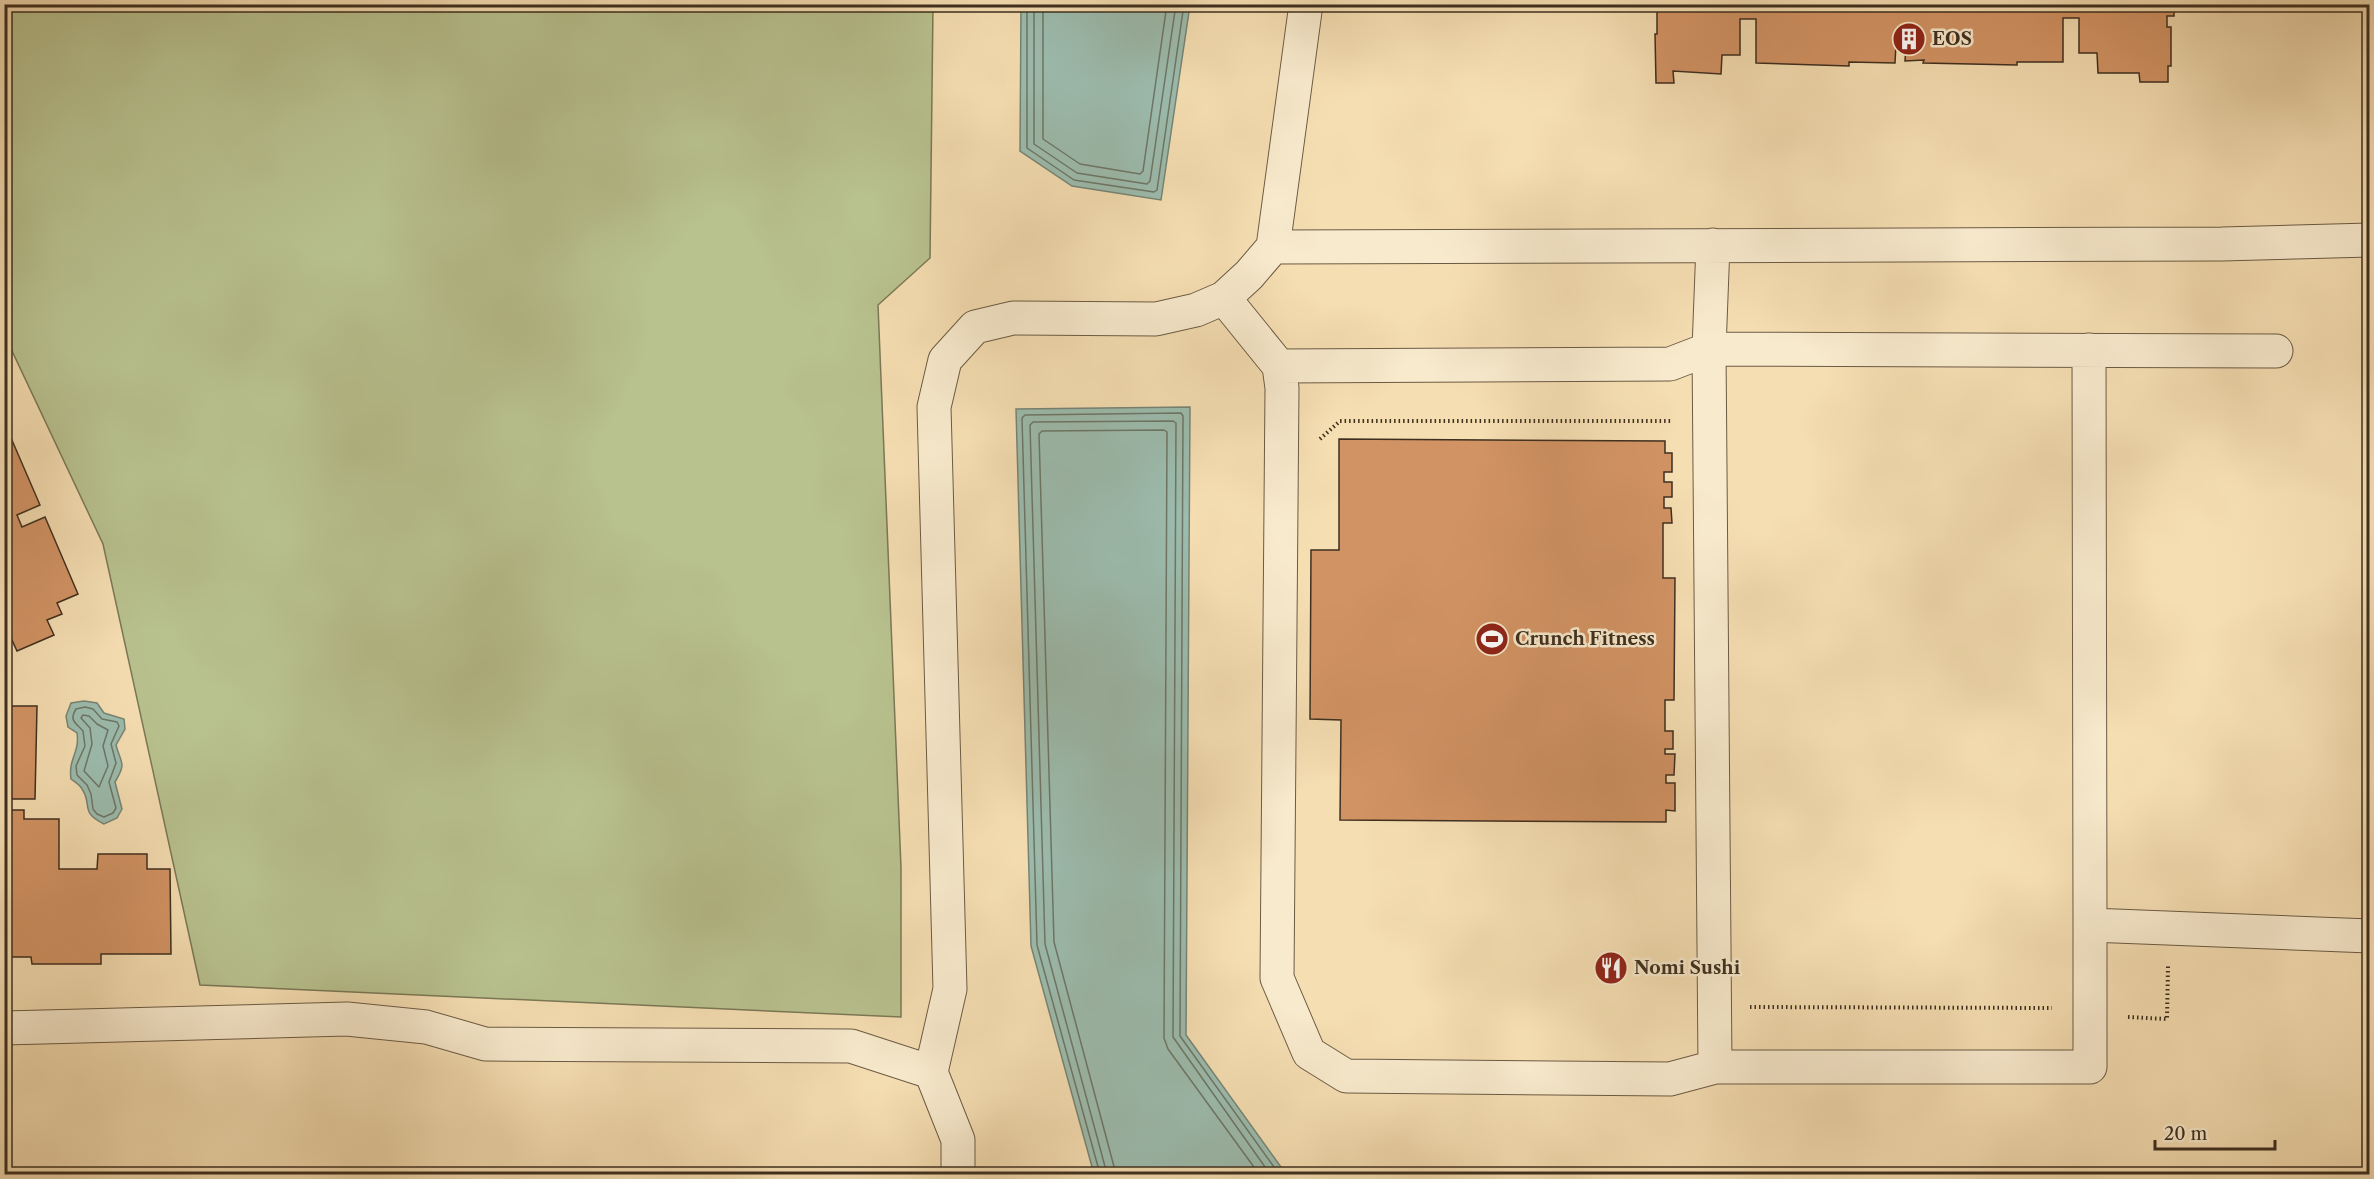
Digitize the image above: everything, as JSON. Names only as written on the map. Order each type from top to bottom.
[{"type":"street","points":[[958,1174],[958,1140],[931,1072],[950,989],[934,407],[945,360],[975,327],[1013,318],[1156,319],[1196,310],[1224,298],[1249,275],[1273,247],[1306,4]]},
{"type":"street","points":[[1273,247],[2222,244],[2370,240]]},
{"type":"street","points":[[1713,245],[1709,349],[1715,1067]]},
{"type":"street","points":[[1224,298],[1279,366],[1282,400],[1277,978],[1309,1053],[1346,1076],[1670,1080],[1715,1067],[2090,1067],[2089,350]]},
{"type":"street","points":[[1279,366],[1670,364],[1709,349],[2276,351]]},
{"type":"street","points":[[2090,925],[2370,936]]},
{"type":"street","points":[[4,1028],[347,1019],[426,1027],[485,1044],[851,1046],[931,1072]]},
{"type":"green space","points":[[5,4],[933,5],[930,258],[878,305],[901,868],[901,1017],[200,985],[103,544],[5,336]]},
{"type":"water","points":[[1021,5],[1190,5],[1161,200],[1072,186],[1020,151]]},
{"type":"water","points":[[1190,407],[1186,1035],[1286,1174],[1094,1174],[1031,946],[1016,409]]},
{"type":"water","points":[[84,701],[97,703],[104,713],[124,719],[125,729],[116,745],[122,767],[115,782],[122,809],[117,818],[104,824],[96,820],[89,812],[82,789],[71,779],[77,733],[68,727],[66,716],[71,703]]},
{"type":"building","name":"EOS","points":[[1653,4],[2174,4],[2174,16],[2167,16],[2167,27],[2171,27],[2171,66],[2168,66],[2168,82],[2140,82],[2139,73],[2098,73],[2097,53],[2079,53],[2079,18],[2063,18],[2063,62],[2017,62],[2017,65],[1923,63],[1924,60],[1905,61],[1906,45],[1896,44],[1895,63],[1849,62],[1849,66],[1756,63],[1756,19],[1740,19],[1740,55],[1722,55],[1721,74],[1673,71],[1674,83],[1656,83],[1657,10],[1653,10]]},
{"type":"building","points":[[5,424],[40,505],[17,515],[22,527],[45,517],[78,594],[57,603],[62,614],[47,620],[54,635],[17,651],[11,638],[4,640]]},
{"type":"building","name":"Crunch Fitness","points":[[1339,439],[1665,441],[1665,453],[1672,453],[1672,472],[1664,472],[1664,482],[1672,482],[1672,497],[1664,497],[1664,508],[1671,508],[1672,523],[1663,523],[1663,578],[1675,578],[1674,700],[1665,700],[1665,731],[1673,731],[1673,749],[1665,749],[1665,754],[1675,754],[1674,775],[1666,775],[1666,783],[1675,783],[1675,811],[1666,810],[1666,822],[1340,820],[1341,720],[1310,719],[1311,550],[1339,550]]},
{"type":"building","points":[[4,706],[37,706],[35,799],[4,799]]},
{"type":"building","points":[[4,810],[24,810],[24,819],[59,819],[59,869],[97,869],[98,854],[147,854],[147,869],[170,869],[171,954],[101,954],[101,964],[32,964],[31,957],[5,957]]},
{"type":"place","name":"EOS","points":[[1909,39]]},
{"type":"place","name":"Crunch Fitness","points":[[1492,639]]},
{"type":"place","name":"Nomi Sushi","points":[[1611,968]]}]
